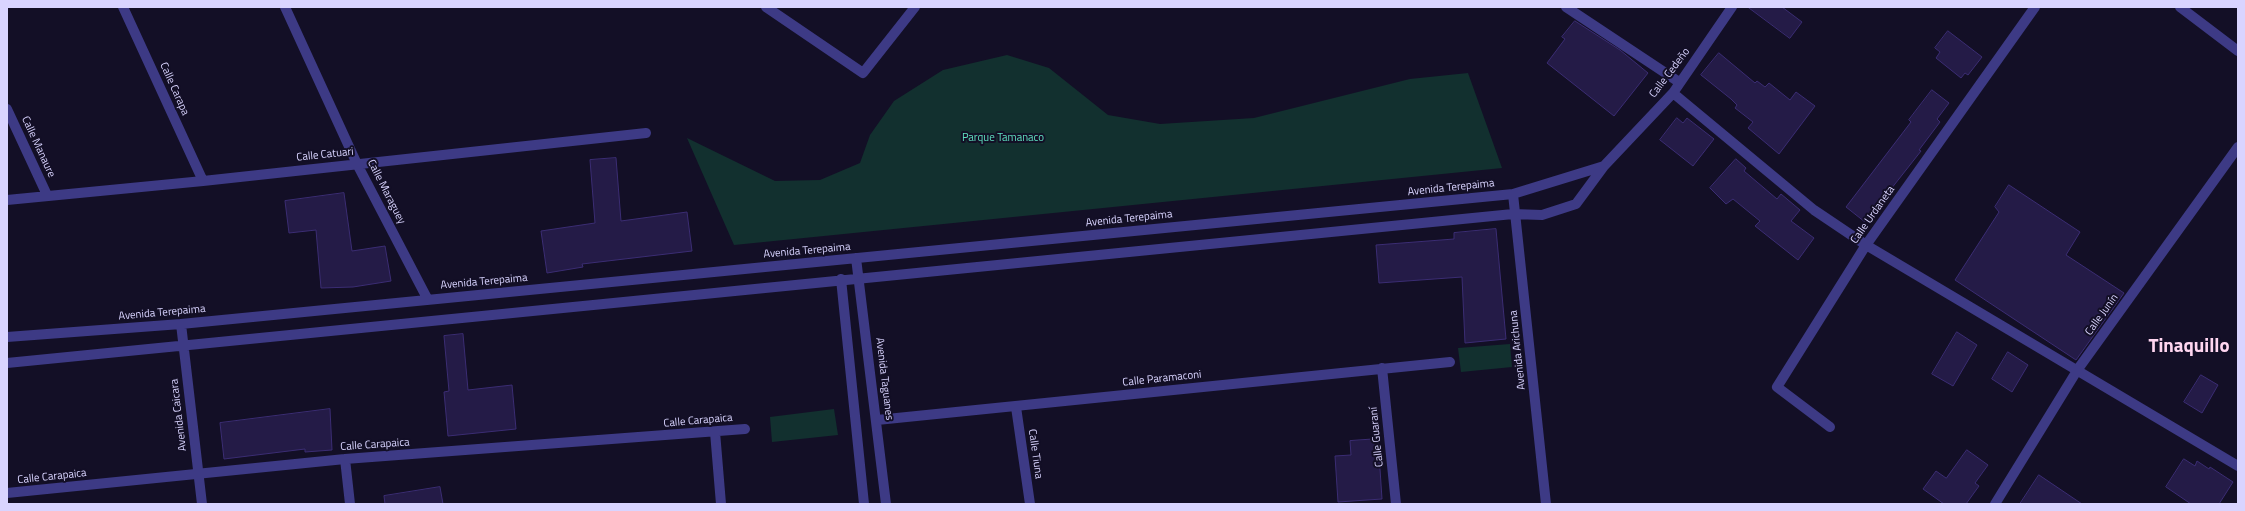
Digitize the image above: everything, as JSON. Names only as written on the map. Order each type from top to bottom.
[{"type":"street","name":"Calle Carapa","points":[[123,7],[203,181]]},
{"type":"street","name":"Calle Maraguey","points":[[285,7],[358,164],[428,300]]},
{"type":"street","points":[[766,7],[863,73],[915,7]]},
{"type":"street","points":[[1566,7],[1679,82]]},
{"type":"street","name":"Calle Cedeño","points":[[1513,214],[1542,215],[1576,204],[1604,166],[1673,93],[1679,82],[1732,7]]},
{"type":"street","name":"Calle Urdaneta","points":[[1830,427],[1777,387],[1866,245],[2035,7]]},
{"type":"street","points":[[2180,7],[2238,51]]},
{"type":"street","points":[[1673,93],[1814,210],[1866,245],[2078,369],[2238,466]]},
{"type":"street","name":"Calle Manaure","points":[[7,109],[47,196]]},
{"type":"street","name":"Calle Catuari","points":[[7,200],[203,181],[646,133]]},
{"type":"street","name":"Calle Junín","points":[[1995,504],[2078,369],[2238,147]]},
{"type":"street","name":"Avenida Terepaima","points":[[7,337],[181,324],[1513,194],[1604,166]]},
{"type":"street","name":"Avenida Arichuna","points":[[1513,194],[1513,214],[1530,352],[1546,504]]},
{"type":"street","points":[[7,363],[841,279],[1513,214]]},
{"type":"street","name":"Avenida Taguanes","points":[[856,258],[877,420],[886,504]]},
{"type":"street","points":[[841,279],[864,504]]},
{"type":"street","name":"Avenida Caicara","points":[[181,324],[202,504]]},
{"type":"street","name":"Calle Paramaconi","points":[[877,420],[1450,362]]},
{"type":"street","name":"Calle Guaraní","points":[[1382,368],[1396,504]]},
{"type":"street","name":"Calle Tiuna","points":[[1016,407],[1030,504]]},
{"type":"street","name":"Calle Carapaica","points":[[7,493],[344,460],[745,429]]},
{"type":"street","points":[[715,432],[721,504]]},
{"type":"street","points":[[344,460],[350,504]]},
{"type":"green space","name":"Parque Tamanaco","points":[[1007,55],[1049,68],[1108,115],[1160,124],[1254,118],[1410,79],[1468,73],[1502,168],[734,245],[687,138],[775,181],[820,180],[860,163],[870,135],[894,101],[943,70]]},
{"type":"green space","points":[[1510,344],[1512,367],[1461,372],[1458,348]]},
{"type":"green space","points":[[834,409],[838,435],[772,442],[770,417]]},
{"type":"building","points":[[1748,7],[1782,7],[1802,22],[1790,38]]},
{"type":"building","points":[[1575,21],[1620,50],[1648,73],[1614,116],[1547,63],[1565,39],[1562,37]]},
{"type":"building","points":[[1948,31],[1982,57],[1968,75],[1965,73],[1961,78],[1936,58],[1940,52],[1935,48]]},
{"type":"building","points":[[1719,53],[1755,83],[1757,81],[1765,87],[1769,83],[1790,100],[1796,92],[1815,106],[1779,154],[1748,128],[1753,122],[1735,108],[1737,105],[1701,75]]},
{"type":"building","points":[[1932,90],[1949,103],[1937,119],[1940,122],[1919,150],[1921,151],[1865,222],[1846,207],[1911,122],[1909,120]]},
{"type":"building","points":[[1677,118],[1683,123],[1687,118],[1714,139],[1693,166],[1660,140]]},
{"type":"building","points":[[616,158],[621,221],[687,212],[692,251],[582,264],[583,267],[547,273],[541,231],[595,223],[590,160]]},
{"type":"building","points":[[1736,159],[1746,168],[1744,171],[1777,199],[1781,194],[1800,210],[1791,221],[1814,238],[1798,260],[1755,226],[1760,221],[1733,199],[1726,204],[1710,188]]},
{"type":"building","points":[[2009,185],[2080,232],[2066,255],[2124,293],[2076,360],[1955,280],[1999,212],[1995,207]]},
{"type":"building","points":[[344,193],[352,251],[385,246],[391,281],[353,287],[321,288],[316,230],[289,233],[285,201]]},
{"type":"building","points":[[1496,229],[1506,339],[1465,343],[1462,277],[1379,283],[1376,245],[1454,239],[1454,233]]},
{"type":"building","points":[[1957,332],[1977,345],[1953,386],[1932,374]]},
{"type":"building","points":[[463,334],[468,390],[512,385],[516,429],[448,436],[444,392],[449,391],[444,336]]},
{"type":"building","points":[[2008,352],[2028,365],[2012,392],[1992,379]]},
{"type":"building","points":[[2201,375],[2218,385],[2202,413],[2184,402]]},
{"type":"building","points":[[330,409],[332,450],[305,452],[305,449],[224,459],[220,423]]},
{"type":"building","points":[[1378,439],[1382,499],[1338,502],[1335,456],[1351,455],[1350,441]]},
{"type":"building","points":[[1967,450],[1988,465],[1975,483],[1979,486],[1966,504],[1944,504],[1923,489],[1936,471],[1946,478]]},
{"type":"building","points":[[2184,459],[2195,466],[2197,461],[2209,469],[2210,467],[2233,482],[2219,504],[2191,504],[2166,487]]},
{"type":"building","points":[[2039,475],[2082,504],[2020,504]]},
{"type":"building","points":[[440,487],[443,504],[385,504],[384,496]]},
{"type":"district","name":"Tinaquillo","points":[[2189,347]]}]
